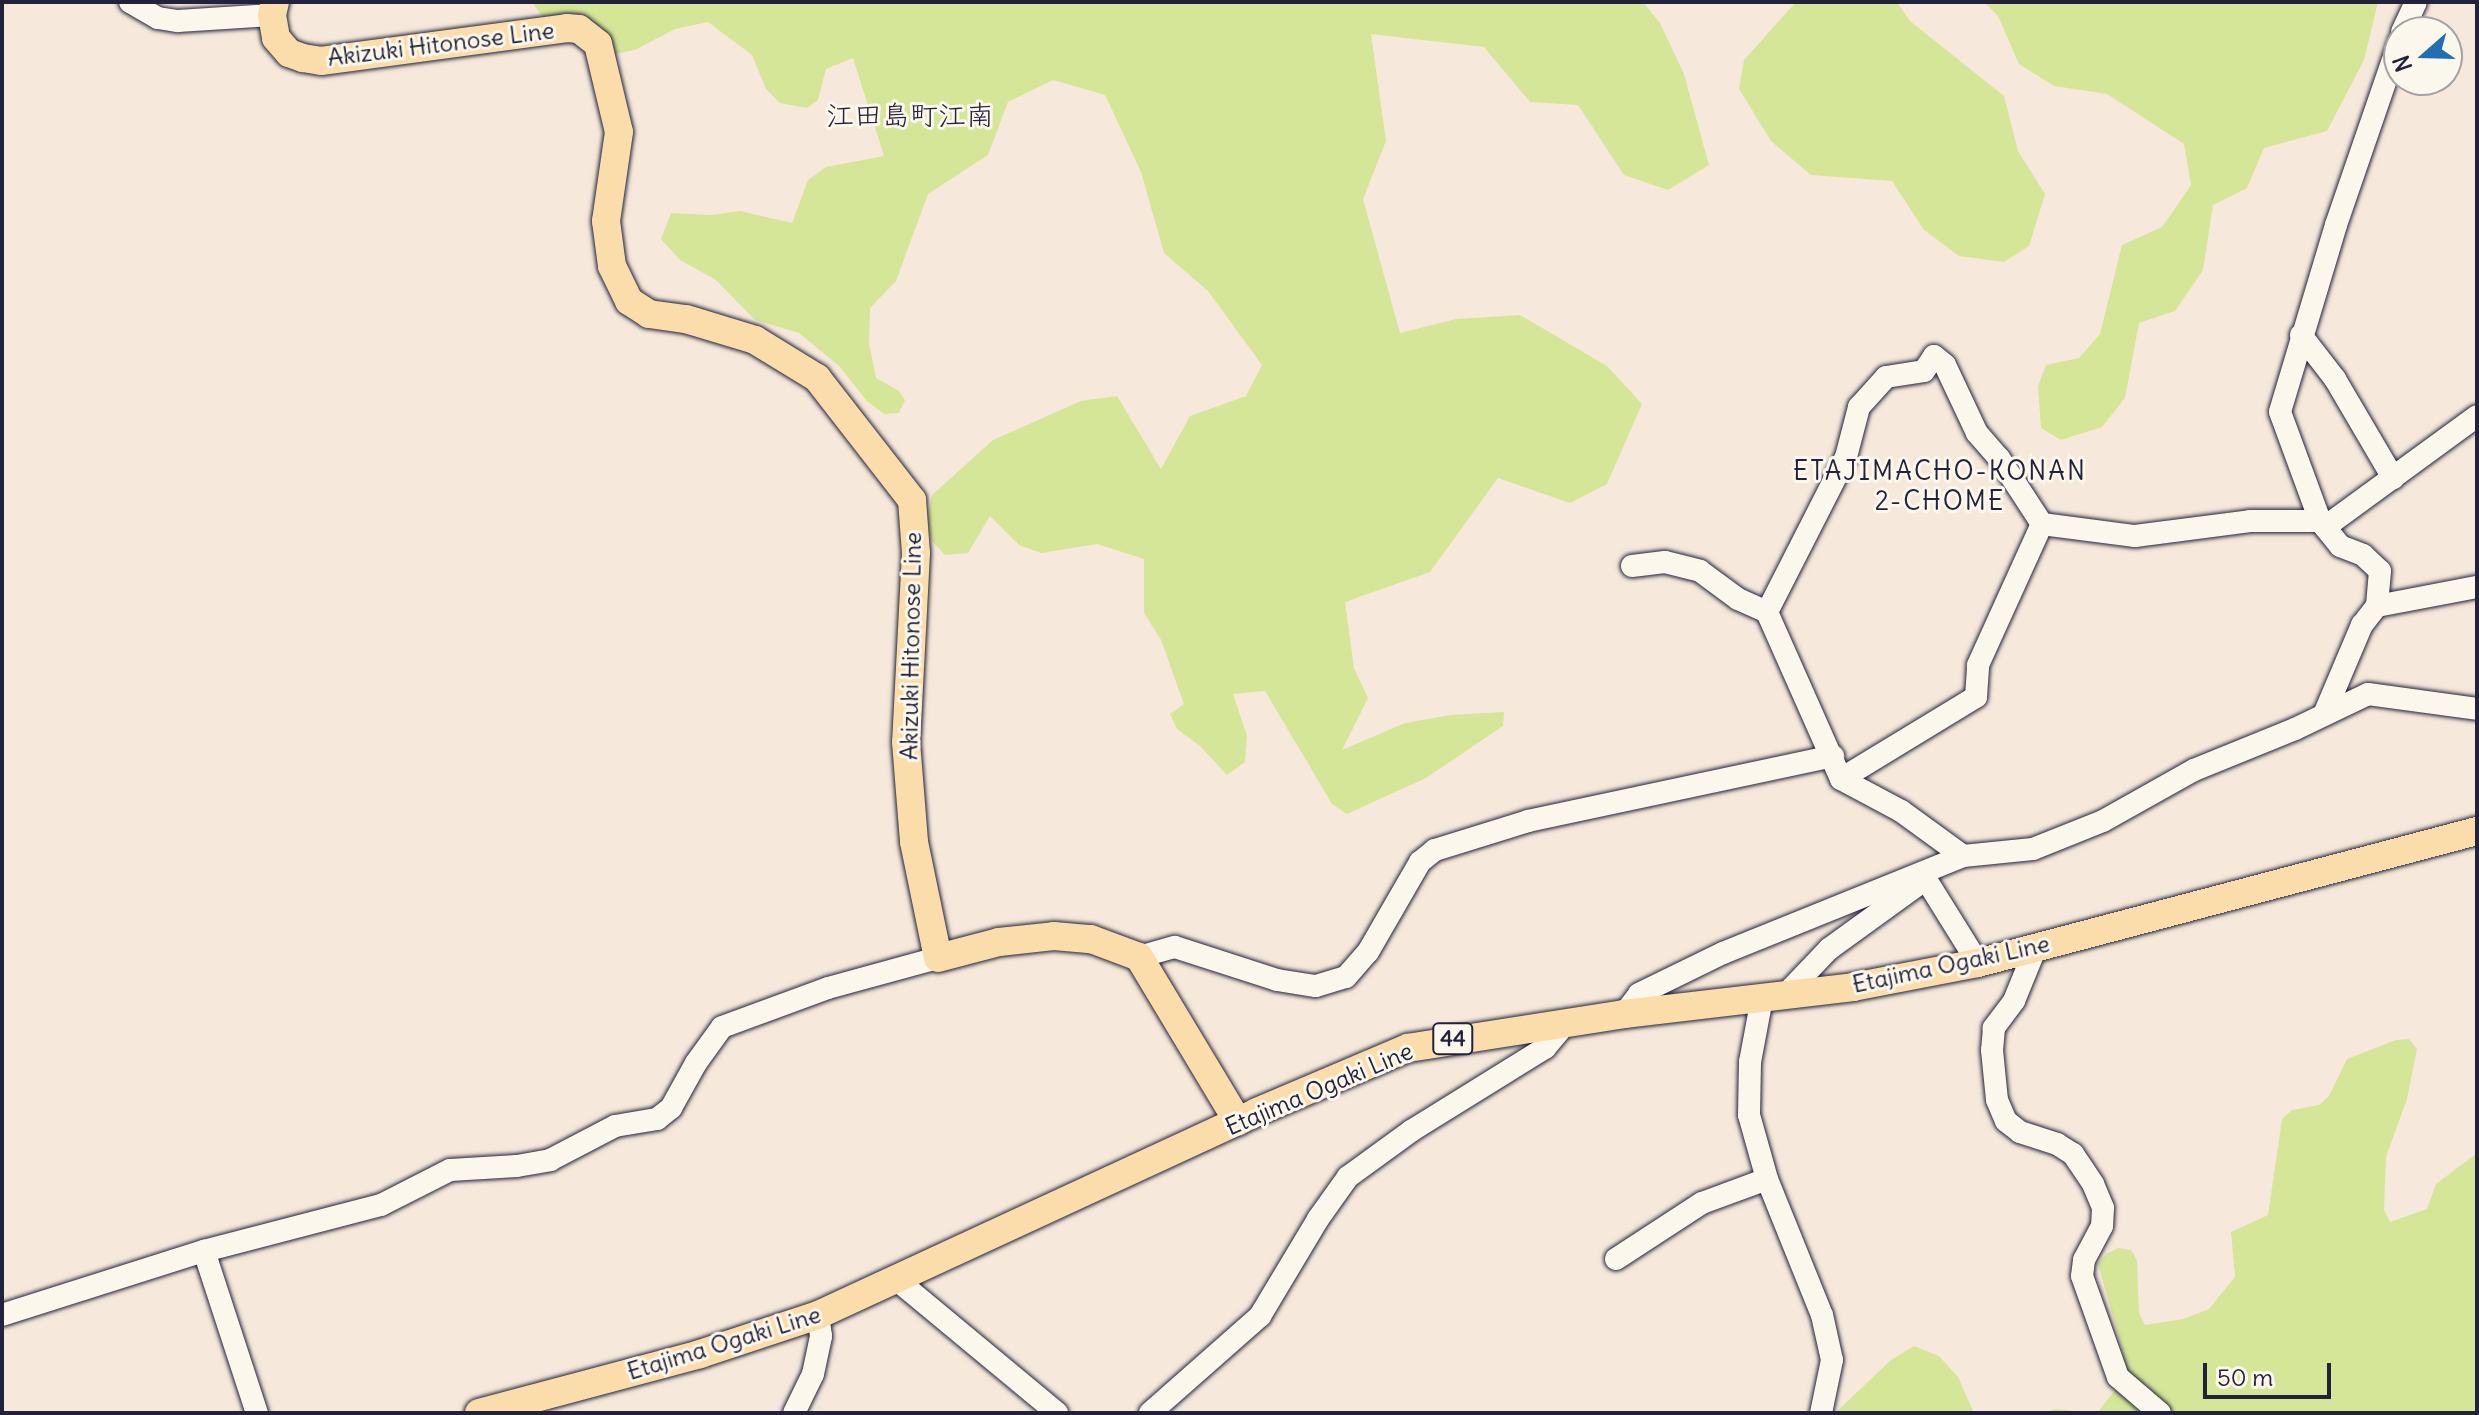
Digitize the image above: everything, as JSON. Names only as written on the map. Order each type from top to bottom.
[{"type":"main road","name":"Akizuki Hitonose Line","points":[[273,9],[276,38],[289,53],[321,61],[567,28],[579,29],[598,44],[619,132],[606,221],[612,266],[629,301],[649,314],[686,319],[755,340],[817,378],[912,500],[916,553],[906,742],[914,842],[938,958]]},
{"type":"main road","name":"Etajima Ogaki Line","points":[[479,1413],[700,1354],[818,1315],[1238,1122],[1408,1048],[1624,1014],[1853,987],[1978,963],[2477,831]]},
{"type":"main road","points":[[938,958],[999,942],[1054,936],[1091,939],[1139,957],[1238,1122]]},
{"type":"street","points":[[130,2],[158,18],[178,21],[273,9]]},
{"type":"street","points":[[2325,712],[2362,625],[2377,606],[2380,571],[2363,555],[2340,546],[2323,524],[2280,412],[2301,335],[2383,90]]},
{"type":"street","points":[[2301,335],[2335,379],[2393,478]]},
{"type":"street","points":[[1767,612],[1846,457],[1859,407],[1886,377],[1924,371],[1934,356],[1945,365],[1977,433],[1999,458],[2042,524],[2135,536],[2250,521],[2323,524],[2393,478],[2477,416]]},
{"type":"street","points":[[1841,779],[1976,697],[1978,665],[2042,524]]},
{"type":"street","points":[[1632,566],[1665,562],[1700,571],[1738,599],[1767,612],[1841,779],[1901,811],[1963,856]]},
{"type":"street","points":[[2377,606],[2477,587]]},
{"type":"street","points":[[1624,1014],[1639,994],[1723,953],[1923,876],[1963,856],[2033,849],[2103,821],[2194,770],[2295,729],[2368,694],[2477,709]]},
{"type":"street","points":[[1139,957],[1175,947],[1277,980],[1316,986],[1346,977],[1361,960],[1420,862],[1435,850],[1528,821],[1833,756]]},
{"type":"street","points":[[1923,876],[1978,963]]},
{"type":"street","points":[[1821,1413],[1832,1360],[1822,1315],[1767,1179],[1749,1115],[1750,1062],[1774,996],[1923,876]]},
{"type":"street","points":[[2036,947],[2014,1001],[1994,1028],[1992,1050],[1997,1100],[2006,1121],[2020,1132],[2057,1144],[2073,1154],[2093,1184],[2103,1208],[2102,1226],[2084,1260],[2082,1276],[2118,1377],[2160,1413]]},
{"type":"street","points":[[2,1315],[204,1251],[381,1205],[450,1170],[517,1166],[550,1160],[615,1126],[657,1119],[671,1108],[696,1063],[722,1027],[828,988],[938,958]]},
{"type":"street","points":[[1150,1413],[1260,1316],[1318,1219],[1348,1177],[1411,1131],[1545,1048],[1565,1024]]},
{"type":"street","points":[[1616,1259],[1702,1203],[1767,1179]]},
{"type":"street","points":[[204,1251],[257,1413]]},
{"type":"street","points":[[897,1280],[1057,1413]]},
{"type":"street","points":[[794,1413],[813,1374],[821,1336],[818,1315]]},
{"type":"green space","points":[[532,2],[1643,2],[1660,23],[1684,74],[1709,165],[1668,190],[1624,175],[1578,105],[1530,102],[1484,47],[1371,34],[1386,141],[1363,199],[1400,333],[1456,319],[1520,315],[1607,366],[1642,404],[1607,484],[1570,503],[1498,478],[1430,572],[1345,602],[1354,668],[1368,698],[1342,750],[1405,723],[1451,715],[1504,712],[1503,726],[1426,778],[1347,814],[1332,804],[1265,691],[1233,694],[1247,736],[1245,762],[1227,775],[1200,746],[1177,729],[1170,714],[1184,704],[1161,640],[1144,613],[1144,559],[1097,544],[1041,553],[1019,545],[990,516],[968,553],[945,555],[932,541],[927,521],[932,495],[993,440],[1081,401],[1117,396],[1161,469],[1190,416],[1246,396],[1262,365],[1208,291],[1164,253],[1141,172],[1105,95],[1053,80],[1008,102],[988,155],[928,194],[896,281],[870,308],[869,344],[876,378],[899,391],[905,400],[899,413],[884,414],[867,401],[839,366],[799,333],[755,320],[716,280],[680,260],[661,239],[671,213],[711,215],[740,211],[792,223],[808,180],[826,167],[884,156],[853,58],[826,69],[818,100],[807,108],[780,103],[766,89],[752,55],[708,22],[675,29],[635,50],[615,54],[602,37],[544,19]]},
{"type":"green space","points":[[1796,2],[1897,2],[1910,21],[2004,96],[2018,151],[2045,194],[2029,246],[2004,262],[1959,256],[1924,230],[1892,181],[1811,175],[1771,141],[1739,89],[1744,60]]},
{"type":"green space","points":[[1984,2],[2378,2],[2364,60],[2327,131],[2264,148],[2247,188],[2213,205],[2203,270],[2175,311],[2139,323],[2125,398],[2102,427],[2061,440],[2041,428],[2038,386],[2046,365],[2079,358],[2100,334],[2122,245],[2162,227],[2191,185],[2184,144],[2107,94],[2054,86],[2019,64],[1998,16]]},
{"type":"green space","points":[[2409,1039],[2417,1049],[2407,1099],[2386,1157],[2384,1210],[2390,1222],[2427,1209],[2436,1184],[2477,1153],[2477,1413],[2097,1413],[2123,1380],[2123,1352],[2098,1264],[2106,1254],[2118,1248],[2131,1250],[2137,1260],[2139,1313],[2145,1325],[2183,1319],[2209,1309],[2235,1277],[2231,1232],[2268,1215],[2282,1119],[2292,1110],[2319,1105],[2329,1096],[2347,1059],[2396,1040]]},
{"type":"green space","points":[[1914,1346],[1939,1356],[1958,1377],[1974,1413],[1835,1413],[1891,1360]]},
{"type":"green space","points":[[2055,1409],[2097,1413],[2043,1413]]},
{"type":"district","name":"江田島町江南","points":[[910,115]]},
{"type":"district","name":"ETAJIMACHO-KONAN 2-CHOME","points":[[1940,486]]}]
